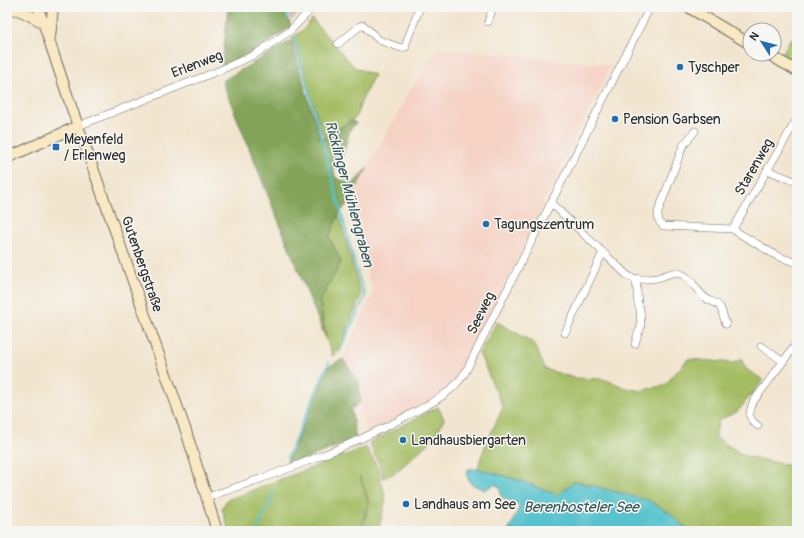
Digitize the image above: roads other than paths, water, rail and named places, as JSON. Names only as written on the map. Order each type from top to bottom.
[{"type":"main road","name":"Gutenbergstraße","points":[[38,7],[78,126],[186,430],[208,497],[217,531]]},
{"type":"main road","points":[[49,41],[53,7]]},
{"type":"main road","points":[[688,7],[742,39]]},
{"type":"main road","points":[[7,8],[21,11],[42,22]]},
{"type":"main road","points":[[782,62],[797,71]]},
{"type":"main road","points":[[7,158],[78,126]]},
{"type":"street","name":"Erlenweg","points":[[78,126],[254,55],[290,31],[313,7]]},
{"type":"street","points":[[338,44],[363,25],[379,40],[401,48],[406,47],[406,43],[420,7]]},
{"type":"street","points":[[488,22],[493,7]]},
{"type":"street","name":"Seeweg","points":[[208,497],[294,467],[366,437],[437,400],[457,385],[466,371],[650,7]]},
{"type":"street","name":"Starenweg","points":[[733,228],[797,119]]},
{"type":"street","points":[[695,131],[683,146],[658,212],[658,219],[660,223],[663,226],[733,228],[737,232],[777,256],[797,263]]},
{"type":"street","points":[[767,170],[797,182]]},
{"type":"street","points":[[551,203],[628,276],[636,279],[658,278],[673,272],[685,276],[694,284],[696,289],[720,308],[726,324]]},
{"type":"street","points":[[565,333],[603,252]]},
{"type":"street","points":[[636,279],[641,328],[638,333],[636,344]]},
{"type":"street","points":[[758,426],[751,421],[749,413],[753,402],[797,343]]},
{"type":"street","points":[[761,346],[783,361]]},
{"type":"water","name":"Berenbosteler See","points":[[468,469],[479,469],[518,480],[558,495],[575,481],[650,501],[671,514],[688,531],[508,531],[520,505],[501,497],[500,487],[494,484],[485,490],[471,484],[467,476]]},
{"type":"waterway","name":"Ricklinger Mühlengraben","points":[[284,7],[288,18]]},
{"type":"waterway","name":"Ricklinger Mühlengraben","points":[[295,39],[356,268],[365,296],[339,352]]},
{"type":"waterway","name":"Ricklinger Mühlengraben","points":[[287,458],[329,362]]},
{"type":"waterway","name":"Ricklinger Mühlengraben","points":[[257,531],[274,492]]},
{"type":"place","name":"Tyschper","points":[[680,67]]},
{"type":"place","name":"Pension Garbsen","points":[[615,119]]},
{"type":"place","name":"Meyenfeld / Erlenweg","points":[[56,147]]},
{"type":"place","name":"Tagungszentrum","points":[[486,224]]},
{"type":"place","name":"Landhausbiergarten","points":[[403,440]]},
{"type":"place","name":"Landhaus am See","points":[[406,504]]}]
